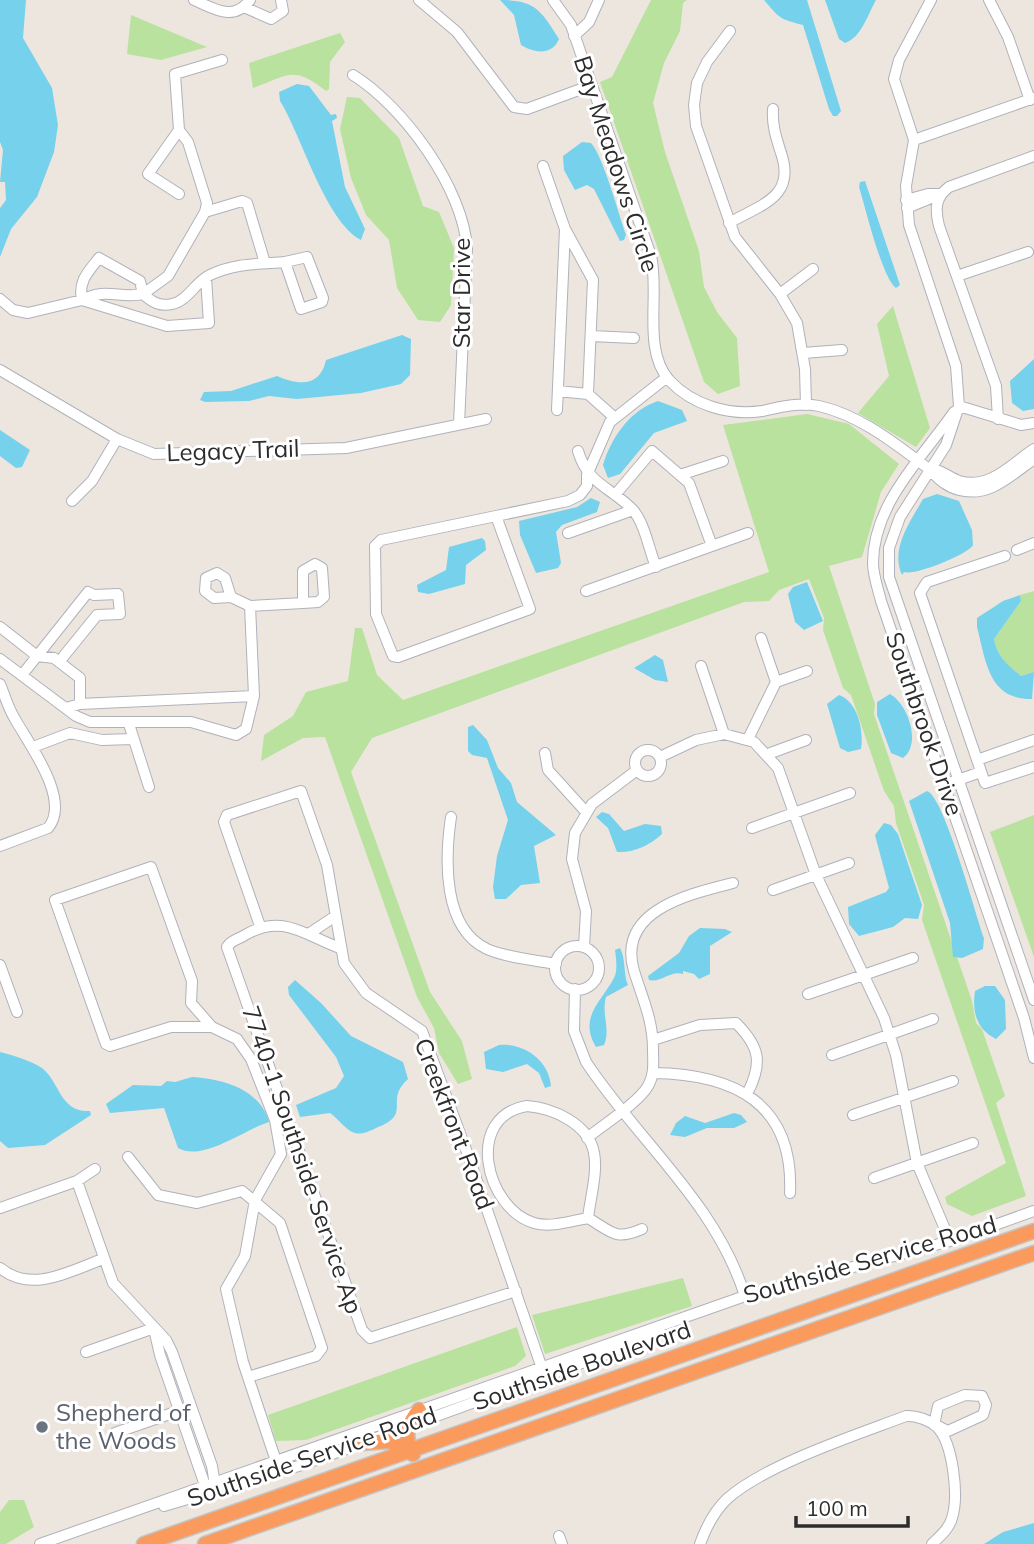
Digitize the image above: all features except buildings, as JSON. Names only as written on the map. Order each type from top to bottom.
[{"type":"highway","name":"Southside Boulevard","points":[[144,1544],[1034,1231]]},
{"type":"highway","name":"Southside Boulevard","points":[[205,1544],[1034,1254]]},
{"type":"highway","points":[[410,1451],[406,1438],[408,1425],[419,1410]]},
{"type":"highway","points":[[363,1443],[389,1441],[410,1451],[429,1465]]},
{"type":"street","points":[[194,0],[227,14],[247,4],[271,19],[283,11],[281,0]]},
{"type":"street","points":[[419,0],[457,33],[514,107],[527,110],[592,85]]},
{"type":"street","name":"Bay Meadows Circle","points":[[553,0],[566,16],[575,36],[650,257],[655,287],[655,344],[667,377]]},
{"type":"street","points":[[575,36],[589,22],[599,0]]},
{"type":"street","name":"Southbrook Drive","points":[[931,0],[900,60],[894,79],[914,140],[907,204],[915,245],[956,366],[958,406],[946,445],[900,517],[889,548],[889,577],[1034,1000]]},
{"type":"street","points":[[914,140],[1032,99],[1008,37],[989,0]]},
{"type":"street","points":[[730,31],[701,73],[694,105],[696,126],[729,223],[739,244],[780,294],[797,323],[803,353],[806,405]]},
{"type":"street","points":[[0,299],[13,310],[28,313],[109,292],[134,296],[144,294],[168,276],[205,212],[205,187],[188,142],[179,130],[175,74],[222,60]]},
{"type":"street","name":"Star Drive","points":[[353,75],[376,91],[434,158],[444,176],[464,233],[467,249],[460,424]]},
{"type":"street","points":[[729,223],[775,196],[785,183],[786,167],[772,126],[773,109]]},
{"type":"street","points":[[179,130],[148,174],[179,194]]},
{"type":"street","points":[[907,204],[941,194],[961,181],[1034,156]]},
{"type":"street","points":[[543,166],[565,229],[593,280],[588,394]]},
{"type":"street","points":[[941,194],[936,214],[996,386],[998,419]]},
{"type":"street","points":[[205,212],[242,201],[247,202],[265,262]]},
{"type":"street","points":[[557,410],[565,229]]},
{"type":"street","points":[[957,276],[1028,252]]},
{"type":"street","points":[[82,300],[79,288],[82,280],[99,258],[140,281],[144,294],[151,302],[162,305],[177,303],[206,278],[255,261],[285,262],[307,257],[310,259],[322,303],[301,309],[285,262]]},
{"type":"street","points":[[780,294],[813,269]]},
{"type":"street","points":[[82,300],[167,326],[209,323],[206,278]]},
{"type":"street","points":[[591,336],[634,338]]},
{"type":"street","points":[[803,353],[842,350]]},
{"type":"street","name":"Legacy Trail","points":[[0,370],[117,439],[154,454],[346,448],[486,419]]},
{"type":"street","points":[[587,475],[605,432],[615,418],[667,377],[693,399],[732,412],[806,405],[826,408],[855,418],[929,469],[934,478],[957,489],[980,491],[1000,484],[1034,459]]},
{"type":"street","points":[[558,391],[588,394],[615,418]]},
{"type":"street","points":[[958,406],[1021,425],[1034,424]]},
{"type":"street","name":"Southbrook Drive","points":[[958,406],[888,502],[876,541],[873,565],[881,601],[945,785],[1034,1058]]},
{"type":"street","points":[[72,501],[92,481],[117,439]]},
{"type":"street","points":[[929,469],[938,469],[960,481],[979,482],[999,475],[1034,449]]},
{"type":"street","points":[[614,495],[653,450],[683,474],[689,483],[712,546]]},
{"type":"street","points":[[496,516],[530,609],[398,657],[393,656],[376,614],[375,545],[381,540],[575,498],[587,486],[587,475],[578,451]]},
{"type":"street","points":[[683,474],[723,461]]},
{"type":"street","points":[[587,475],[633,510],[656,567]]},
{"type":"street","points":[[568,533],[633,510]]},
{"type":"street","points":[[586,591],[748,533]]},
{"type":"street","points":[[1017,550],[1034,543]]},
{"type":"street","points":[[1005,556],[927,582],[920,593],[985,783],[1034,767]]},
{"type":"street","points":[[22,675],[88,592],[94,596],[118,594],[120,614],[97,615],[60,662]]},
{"type":"street","points":[[881,601],[894,596]]},
{"type":"street","points":[[231,597],[250,606],[303,603]]},
{"type":"street","points":[[0,659],[66,708],[90,722],[203,723],[236,735],[246,729],[254,696],[250,606]]},
{"type":"street","points":[[0,627],[37,656],[60,662],[80,678],[80,704]]},
{"type":"street","points":[[761,638],[776,682]]},
{"type":"street","points":[[701,666],[724,734]]},
{"type":"street","points":[[748,739],[776,682],[807,671]]},
{"type":"street","points":[[0,684],[14,718],[33,747],[49,782],[54,805],[52,823],[44,830],[0,846]]},
{"type":"street","points":[[66,708],[80,704],[254,696]]},
{"type":"street","points":[[129,724],[149,787]]},
{"type":"street","points":[[33,747],[70,733],[102,740],[132,739]]},
{"type":"street","points":[[660,757],[712,735],[724,734],[748,739],[768,754],[782,777],[816,875],[890,1035],[917,1163],[950,1241]]},
{"type":"street","points":[[768,754],[806,740]]},
{"type":"street","points":[[977,760],[1034,740]]},
{"type":"street","points":[[650,750],[660,757],[661,768],[656,774],[644,775],[637,770],[636,757],[642,751],[650,750]]},
{"type":"street","points":[[545,753],[548,770],[586,812]]},
{"type":"street","points":[[584,947],[586,911],[574,874],[572,848],[575,833],[586,812],[601,796],[637,770]]},
{"type":"street","points":[[945,785],[981,772]]},
{"type":"street","name":"Creekfront Road","points":[[260,926],[223,822],[227,816],[302,791],[327,864],[344,963],[361,989],[422,1031],[516,1291]]},
{"type":"street","points":[[752,828],[850,793]]},
{"type":"street","points":[[451,817],[447,870],[450,891],[458,916],[469,935],[496,952],[556,964]]},
{"type":"street","points":[[773,890],[849,863]]},
{"type":"street","points":[[212,1027],[171,1027],[110,1046],[106,1044],[55,900],[151,867],[192,981],[191,1003],[212,1027],[237,1039],[251,1059],[281,1146],[277,1161],[255,1200],[245,1256],[226,1289],[248,1377],[277,1464]]},
{"type":"street","points":[[587,1138],[644,1091],[653,1073],[653,1040],[645,998],[634,970],[632,946],[635,935],[644,921],[663,907],[693,894],[733,883]]},
{"type":"street","points":[[310,933],[334,917]]},
{"type":"street","points":[[260,926],[291,927],[340,948]]},
{"type":"street","name":"7740-1 Southside Service Ap","points":[[260,926],[231,941],[227,947],[362,1330],[370,1338],[516,1291]]},
{"type":"street","points":[[584,947],[597,958],[598,972],[591,985],[575,989],[559,980],[556,964],[566,948],[584,947]]},
{"type":"street","points":[[808,994],[913,958]]},
{"type":"street","points":[[0,965],[3,984],[17,1012]]},
{"type":"street","points":[[575,989],[573,1017],[577,1042],[591,1070],[710,1220],[736,1268],[745,1296]]},
{"type":"street","points":[[832,1055],[933,1019]]},
{"type":"street","points":[[653,1040],[688,1028],[736,1023],[758,1052],[758,1068],[747,1094]]},
{"type":"street","points":[[653,1073],[702,1076],[747,1094],[768,1111],[779,1130],[791,1174],[790,1193]]},
{"type":"street","points":[[853,1115],[953,1081]]},
{"type":"street","points":[[588,1218],[595,1159],[587,1138],[559,1114],[527,1106],[512,1109],[500,1118],[491,1129],[486,1149],[498,1189],[513,1212],[536,1223],[549,1225],[588,1218],[625,1237],[642,1229]]},
{"type":"street","points":[[874,1178],[973,1143]]},
{"type":"street","points":[[128,1157],[158,1195],[197,1203],[242,1191],[280,1223],[322,1348],[316,1356],[248,1377]]},
{"type":"street","points":[[0,1208],[77,1181],[95,1169]]},
{"type":"street","points":[[77,1181],[113,1283],[172,1352],[212,1466],[211,1488]]},
{"type":"street","name":"Southside Service Road","points":[[40,1544],[211,1488],[541,1366],[745,1296],[950,1241],[1034,1211]]},
{"type":"street","points":[[0,1268],[17,1279],[35,1281],[103,1259]]},
{"type":"street","points":[[516,1291],[545,1377]]},
{"type":"street","name":"Southside Service Road","points":[[277,1464],[363,1443],[609,1353],[707,1310]]},
{"type":"street","points":[[86,1352],[154,1328]]},
{"type":"street","points":[[154,1328],[179,1411],[211,1488]]},
{"type":"street","points":[[700,1544],[707,1527],[723,1503],[764,1476],[817,1451],[906,1416],[916,1416],[934,1425],[948,1431],[969,1424],[984,1415],[986,1405],[982,1396],[965,1395],[938,1406],[934,1425]]},
{"type":"street","points":[[115,1433],[191,1406]]},
{"type":"street","points":[[932,1544],[947,1529],[954,1511],[949,1443],[934,1425]]},
{"type":"green space","points":[[651,0],[687,0],[683,3],[680,31],[664,63],[653,103],[665,152],[699,251],[704,287],[717,312],[737,338],[740,386],[718,394],[704,382],[600,82],[612,77]]},
{"type":"green space","points":[[131,15],[207,47],[161,60],[127,54]]},
{"type":"green space","points":[[340,33],[345,42],[330,62],[329,89],[326,91],[298,75],[283,76],[253,88],[249,63]]},
{"type":"green space","points":[[347,97],[360,98],[399,138],[423,206],[439,212],[454,248],[451,305],[440,322],[418,320],[397,288],[389,240],[366,215],[351,178],[340,129]]},
{"type":"green space","points":[[893,306],[930,428],[916,447],[858,413],[889,376],[877,324]]},
{"type":"green space","points":[[807,414],[849,424],[899,464],[881,492],[862,557],[829,566],[875,704],[874,714],[972,1001],[976,1023],[982,1029],[1005,1096],[996,1103],[1026,1196],[972,1216],[947,1204],[945,1197],[1006,1163],[922,920],[924,905],[896,823],[894,806],[884,791],[851,695],[843,688],[823,630],[824,618],[809,579],[779,590],[769,601],[744,602],[372,738],[351,772],[430,992],[462,1041],[472,1079],[458,1084],[439,1053],[434,1028],[417,997],[325,737],[303,738],[261,761],[264,735],[293,716],[306,692],[348,681],[355,628],[362,628],[377,675],[403,700],[769,572],[723,425]]},
{"type":"green space","points":[[1034,591],[1034,672],[1021,676],[1000,656],[994,639],[1021,601],[1020,595]]},
{"type":"green space","points":[[1034,815],[1034,957],[990,832]]},
{"type":"green space","points":[[683,1278],[692,1306],[545,1354],[532,1315]]},
{"type":"green space","points":[[517,1327],[526,1356],[515,1366],[306,1440],[276,1441],[268,1415]]},
{"type":"green space","points":[[9,1500],[24,1500],[34,1527],[6,1544],[0,1544],[0,1512]]},
{"type":"water","points":[[0,0],[26,0],[23,38],[52,88],[58,125],[54,152],[37,197],[11,229],[0,257],[0,208],[6,200],[5,182],[0,182],[3,150],[0,142]]},
{"type":"water","points":[[500,0],[521,2],[536,9],[559,39],[556,44],[542,51],[521,45],[514,15]]},
{"type":"water","points":[[764,0],[807,0],[841,111],[837,116],[833,116],[829,109],[803,25],[781,17]]},
{"type":"water","points":[[825,0],[876,0],[860,31],[845,43],[839,39]]},
{"type":"water","points":[[297,84],[309,86],[331,115],[336,114],[337,118],[332,121],[345,187],[365,229],[361,240],[348,230],[336,215],[280,101],[279,92]]},
{"type":"water","points":[[582,142],[591,143],[601,160],[626,235],[624,240],[620,241],[594,189],[587,185],[575,190],[564,170],[563,156]]},
{"type":"water","points":[[865,181],[900,285],[896,288],[885,271],[870,226],[859,187],[860,182]]},
{"type":"water","points":[[402,335],[411,339],[410,375],[401,384],[361,393],[297,399],[269,396],[249,401],[200,400],[204,392],[231,391],[277,376],[307,382],[319,376],[326,360]]},
{"type":"water","points":[[1034,359],[1034,409],[1023,411],[1012,403],[1010,381]]},
{"type":"water","points":[[658,401],[682,410],[687,421],[654,433],[620,474],[608,478],[603,465],[617,435],[630,418]]},
{"type":"water","points":[[0,430],[30,450],[22,467],[16,468],[0,456]]},
{"type":"water","points":[[937,494],[959,501],[972,530],[973,545],[962,554],[941,563],[919,571],[904,572],[902,575],[898,555],[907,526],[923,499]]},
{"type":"water","points":[[591,498],[600,502],[597,512],[562,525],[556,532],[561,563],[558,568],[536,573],[520,535],[519,521],[577,507]]},
{"type":"water","points":[[482,538],[486,550],[466,565],[465,584],[429,594],[418,592],[417,585],[446,570],[449,547]]},
{"type":"water","points":[[807,582],[823,621],[804,630],[795,622],[788,594],[793,587]]},
{"type":"water","points":[[1020,595],[1021,601],[994,639],[1000,656],[1021,676],[1034,672],[1032,699],[1018,698],[998,686],[987,665],[977,627],[977,618],[1003,601]]},
{"type":"water","points":[[655,655],[663,660],[668,682],[655,680],[634,668]]},
{"type":"water","points":[[890,694],[897,699],[907,715],[912,734],[909,752],[903,758],[891,753],[877,715],[877,702]]},
{"type":"water","points":[[839,695],[855,710],[862,734],[861,749],[848,752],[840,748],[827,704]]},
{"type":"water","points":[[473,725],[487,740],[498,768],[511,783],[517,802],[556,835],[534,846],[540,883],[521,885],[506,899],[495,899],[493,887],[497,856],[508,820],[487,758],[472,755],[468,751],[468,727]]},
{"type":"water","points":[[927,791],[942,813],[984,938],[983,949],[962,958],[953,957],[950,923],[909,801]]},
{"type":"water","points":[[602,812],[609,814],[624,831],[645,824],[661,826],[662,834],[641,847],[617,852],[608,828],[596,817]]},
{"type":"water","points":[[884,823],[891,825],[898,834],[922,905],[918,919],[905,918],[893,927],[859,936],[849,924],[848,907],[886,892],[889,888],[875,835]]},
{"type":"water","points":[[700,928],[725,929],[732,932],[710,946],[710,974],[699,979],[694,974],[683,971],[683,974],[649,980],[648,976],[679,953],[689,936]]},
{"type":"water","points":[[620,948],[628,985],[606,997],[606,1039],[604,1045],[596,1047],[591,1036],[591,1018],[614,978],[615,950]]},
{"type":"water","points":[[295,980],[321,1003],[351,1036],[403,1062],[408,1079],[398,1094],[394,1118],[387,1123],[358,1133],[348,1130],[330,1113],[300,1117],[296,1105],[336,1088],[344,1076],[336,1057],[289,995],[288,987]]},
{"type":"water","points":[[985,986],[995,986],[1005,1000],[1006,1029],[996,1039],[980,1025],[975,1012],[975,991]]},
{"type":"water","points":[[499,1045],[518,1047],[534,1055],[546,1069],[551,1086],[545,1088],[539,1073],[527,1064],[503,1072],[486,1069],[484,1052]]},
{"type":"water","points":[[0,1052],[42,1068],[66,1102],[80,1110],[90,1111],[91,1115],[45,1145],[8,1148],[0,1141]]},
{"type":"water","points":[[192,1077],[216,1080],[239,1088],[258,1101],[269,1122],[211,1148],[188,1151],[178,1148],[164,1108],[110,1113],[106,1104],[133,1085],[161,1086],[167,1081],[175,1082]]},
{"type":"water","points":[[734,1113],[741,1115],[747,1122],[734,1128],[707,1128],[685,1137],[670,1135],[676,1123],[685,1116],[705,1123]]},
{"type":"water","points":[[1034,1523],[1034,1544],[984,1544],[1003,1532]]},
{"type":"place","name":"Shepherd of the Woods","points":[[42,1427]]}]
